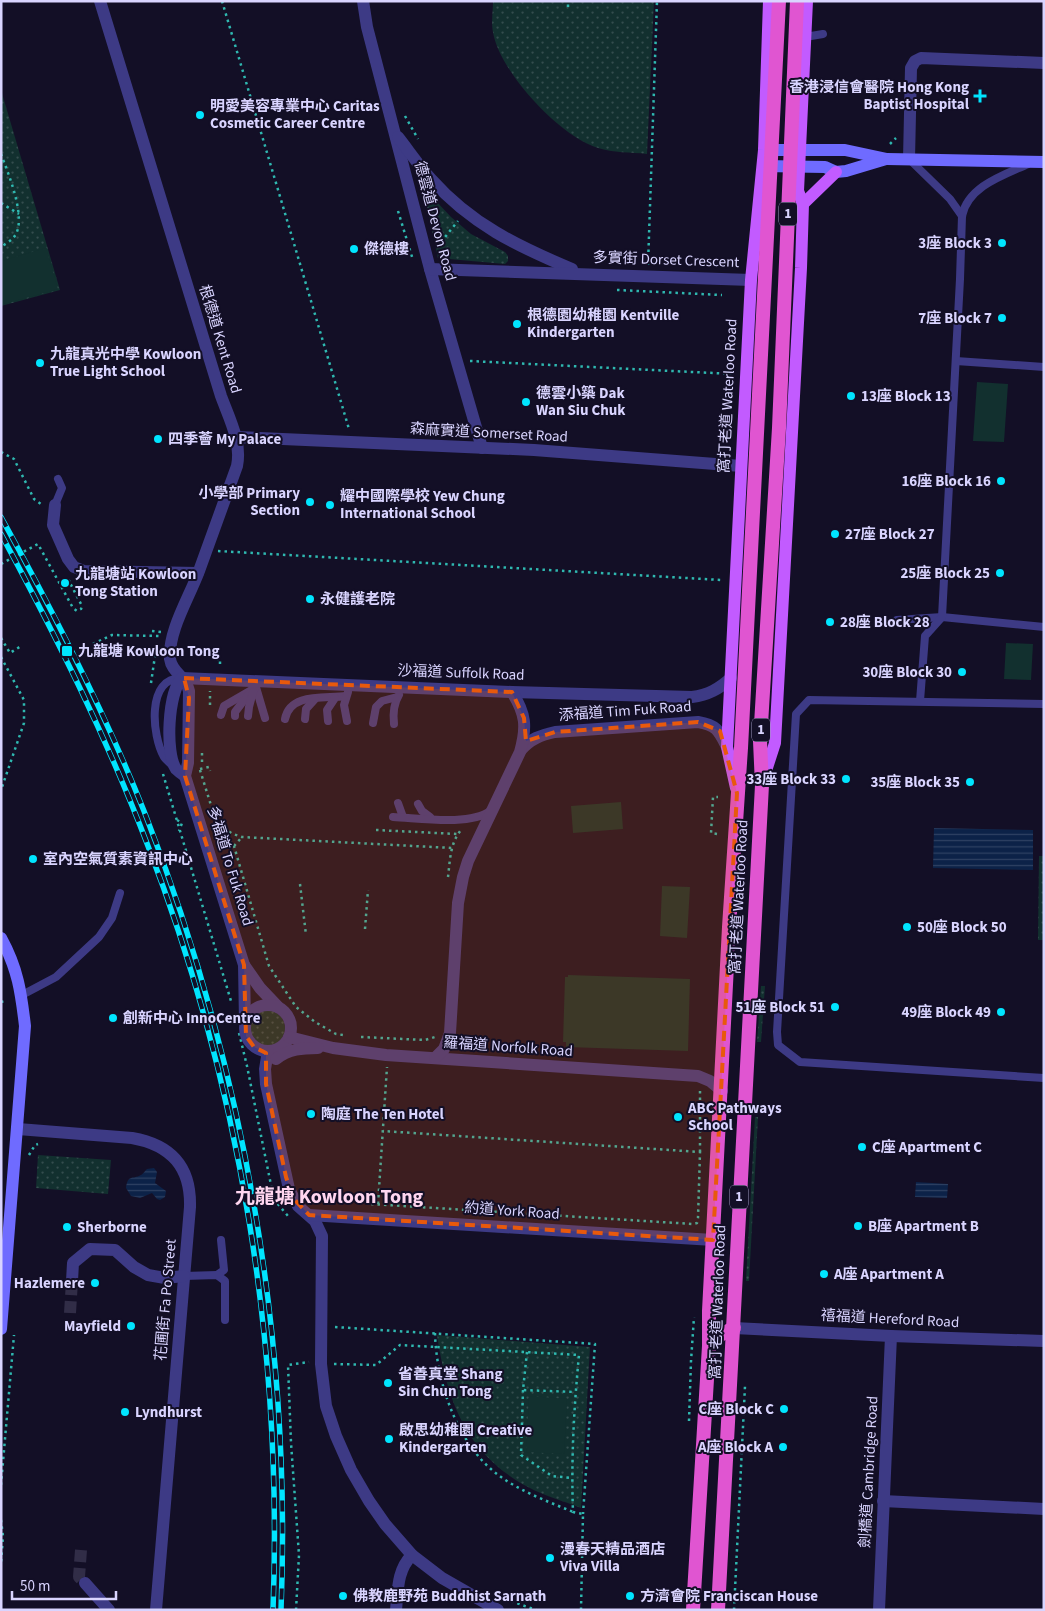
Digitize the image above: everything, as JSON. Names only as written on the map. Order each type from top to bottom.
[{"type":"highway","name":"窩打老道 Waterloo Road","points":[[693,1610],[741,748],[779,1]]},
{"type":"highway","name":"窩打老道 Waterloo Road","points":[[718,1610],[762,785],[761,723],[778,428],[797,1]]},
{"type":"highway","points":[[709,1346],[720,1334],[734,1328]]},
{"type":"main road","name":"窩打老道 Waterloo Road","points":[[737,793],[728,747],[740,466],[751,280],[764,150],[769,1]]},
{"type":"main road","name":"窩打老道 Waterloo Road","points":[[762,785],[775,743],[802,268],[803,204],[798,192],[807,1]]},
{"type":"main road","points":[[764,150],[845,150],[887,159],[1038,162]]},
{"type":"main road","points":[[763,166],[825,167],[836,172],[846,171],[887,159]]},
{"type":"main road","points":[[803,204],[836,172]]},
{"type":"main road","points":[[754,263],[775,251],[784,252],[802,268]]},
{"type":"main road","points":[[1,938],[16,969],[22,995],[25,1026],[1,1329]]},
{"type":"street","name":"根德道 Kent Road","points":[[100,1],[239,451],[237,466],[171,642],[171,662],[173,668],[183,678]]},
{"type":"street","name":"德雲道 Devon Road","points":[[364,1],[367,28],[430,268],[482,448]]},
{"type":"street","points":[[908,159],[911,68],[915,61],[921,58],[1044,63]]},
{"type":"street","name":"多實街 Dorset Crescent","points":[[395,133],[431,179],[480,223],[515,244],[580,273]]},
{"type":"street","name":"多實街 Dorset Crescent","points":[[430,268],[751,280]]},
{"type":"street","name":"森麻實道 Somerset Road","points":[[236,437],[482,448],[740,466]]},
{"type":"street","points":[[55,505],[53,526],[74,567],[84,571],[198,573]]},
{"type":"street","name":"沙福道 Suffolk Road","points":[[183,678],[254,685],[401,692],[512,692],[692,697],[712,692],[731,678]]},
{"type":"street","name":"多福道 To Fuk Road","points":[[180,772],[188,763],[189,698],[187,684],[183,678],[176,687],[170,720],[171,745],[244,965],[260,988],[278,1008],[284,1011],[290,1023],[289,1037]]},
{"type":"street","name":"添福道 Tim Fuk Road","points":[[435,1058],[444,1048],[450,1033],[458,903],[463,877],[468,861],[498,802],[520,752],[524,738],[524,718],[512,692]]},
{"type":"street","name":"添福道 Tim Fuk Road","points":[[520,752],[531,740],[550,733],[698,722],[715,726],[720,731],[728,747]]},
{"type":"street","name":"多福道 To Fuk Road","points":[[244,965],[244,1029],[249,1042],[261,1050],[268,1051]]},
{"type":"street","points":[[245,1022],[248,1015],[258,1007],[265,1005],[278,1008]]},
{"type":"street","points":[[289,1037],[281,1047],[268,1051],[265,1078],[289,1188],[298,1206],[315,1221],[322,1236],[321,1364],[326,1406],[336,1436],[347,1462],[369,1501],[385,1524],[412,1555],[442,1578],[498,1610]]},
{"type":"street","name":"羅福道 Norfolk Road","points":[[289,1037],[333,1048],[386,1055],[698,1076],[710,1081],[722,1091]]},
{"type":"street","points":[[265,1078],[270,1065],[284,1053],[297,1049],[333,1048]]},
{"type":"street","name":"花圃街 Fa Po Street","points":[[18,1129],[132,1138],[156,1144],[177,1161],[186,1178],[190,1196],[156,1610]]},
{"type":"street","name":"約道 York Road","points":[[309,1215],[713,1240]]},
{"type":"street","points":[[72,1282],[73,1263],[90,1249],[115,1250],[134,1267],[148,1275],[165,1278],[184,1276]]},
{"type":"street","name":"禧福道 Hereford Road","points":[[734,1328],[1044,1341]]},
{"type":"street","name":"劍橋道 Cambridge Road","points":[[879,1610],[891,1336]]},
{"type":"street","points":[[883,1501],[1044,1510]]},
{"type":"street","points":[[396,1610],[400,1574],[404,1563],[412,1555]]},
{"type":"street","points":[[85,1583],[109,1610]]},
{"type":"lane","points":[[805,37],[823,34]]},
{"type":"lane","points":[[908,159],[950,199],[962,216]]},
{"type":"lane","points":[[920,701],[925,636],[942,617],[962,216],[969,200],[983,186],[1038,162]]},
{"type":"lane","points":[[956,361],[1044,367]]},
{"type":"lane","points":[[55,505],[62,488],[58,479]]},
{"type":"lane","points":[[897,620],[942,617],[1044,626]]},
{"type":"lane","points":[[221,715],[224,706],[254,685]]},
{"type":"lane","points":[[235,716],[242,701],[254,685]]},
{"type":"lane","points":[[248,716],[248,707],[254,685]]},
{"type":"lane","points":[[254,685],[265,718]]},
{"type":"lane","points":[[328,721],[327,710],[335,698],[349,690]]},
{"type":"lane","points":[[347,722],[344,710],[349,690]]},
{"type":"lane","points":[[373,723],[376,707],[382,701],[401,692]]},
{"type":"lane","points":[[394,724],[393,718],[401,692]]},
{"type":"lane","points":[[286,719],[288,708],[293,703],[335,698]]},
{"type":"lane","points":[[305,719],[306,709],[315,699]]},
{"type":"lane","points":[[1044,704],[809,700],[796,714],[777,1032],[778,1045],[800,1062],[1044,1078]]},
{"type":"lane","points":[[393,816],[470,820],[491,810],[498,802]]},
{"type":"lane","points":[[398,803],[403,817]]},
{"type":"lane","points":[[418,804],[422,811],[435,819]]},
{"type":"lane","points":[[22,995],[56,977],[99,937],[112,918],[120,893]]},
{"type":"lane","points":[[184,1276],[217,1275],[224,1270],[221,1240]]},
{"type":"lane","points":[[217,1275],[225,1281],[225,1320]]},
{"type":"path","points":[[222,1],[350,433]]},
{"type":"path","points":[[568,1],[568,7]]},
{"type":"path","points":[[648,267],[657,1]]},
{"type":"path","points":[[404,115],[420,143]]},
{"type":"path","points":[[1,154],[9,174],[19,215],[19,224],[14,236],[1,247]]},
{"type":"path","points":[[1,203],[19,215]]},
{"type":"path","points":[[433,252],[458,222]]},
{"type":"path","points":[[616,290],[722,295]]},
{"type":"path","points":[[465,361],[734,374]]},
{"type":"path","points":[[1,452],[14,459],[34,499],[41,504]]},
{"type":"path","points":[[1,564],[38,544],[77,612],[80,611],[82,606],[69,582]]},
{"type":"path","points":[[214,551],[724,580]]},
{"type":"path","points":[[93,644],[112,634],[160,636],[161,632],[152,631]]},
{"type":"path","points":[[1,638],[10,653],[21,646]]},
{"type":"path","points":[[150,687],[156,650]]},
{"type":"path","points":[[1,657],[24,700],[24,723],[1,790]]},
{"type":"path","points":[[216,659],[220,659],[220,665]]},
{"type":"path","points":[[210,687],[210,705]]},
{"type":"path","points":[[202,750],[203,759],[200,769],[219,831],[234,846],[269,966],[296,1007],[315,1022],[336,1034],[345,1035]]},
{"type":"path","points":[[200,769],[209,767],[210,771]]},
{"type":"path","points":[[717,834],[711,833],[713,797],[718,797]]},
{"type":"path","points":[[176,819],[182,823],[179,831]]},
{"type":"path","points":[[217,824],[242,837],[452,848],[461,831]]},
{"type":"path","points":[[376,830],[458,834]]},
{"type":"path","points":[[234,846],[242,837]]},
{"type":"path","points":[[300,884],[306,935]]},
{"type":"path","points":[[365,929],[368,890]]},
{"type":"path","points":[[354,1037],[421,1040]]},
{"type":"path","points":[[378,1204],[387,1066],[394,1066]]},
{"type":"path","points":[[369,1204],[697,1223],[701,1094],[700,1089],[695,1086]]},
{"type":"path","points":[[383,1131],[700,1152]]},
{"type":"path","points":[[331,1326],[595,1344],[583,1514],[581,1610]]},
{"type":"path","points":[[435,1333],[435,1347],[440,1372],[451,1408],[470,1445],[496,1473],[544,1500],[583,1514]]},
{"type":"path","points":[[331,1370],[331,1364],[376,1365],[400,1345],[579,1355],[575,1392],[572,1478],[573,1512]]},
{"type":"path","points":[[527,1352],[523,1390],[521,1455],[552,1476],[572,1478]]},
{"type":"path","points":[[296,1610],[299,1555],[288,1365],[311,1362]]},
{"type":"path","points":[[734,1610],[746,1378]]},
{"type":"path","points":[[523,1390],[575,1392]]},
{"type":"path","points":[[1,1520],[3,1536],[1,1564]]},
{"type":"path","points":[[504,1598],[536,1610]]},
{"type":"highlighted area","points":[[184,678],[512,692],[524,718],[526,741],[555,732],[698,722],[720,731],[737,793],[713,1240],[309,1215],[293,1198],[286,1177],[266,1084],[266,1053],[254,1047],[246,1036],[244,965],[185,776],[189,698]]},
{"type":"green space","points":[[493,1],[654,1],[647,154],[616,152],[598,148],[566,131],[550,117],[519,83],[498,48],[492,28]]},
{"type":"green space","points":[[1,90],[60,290],[1,306]]},
{"type":"green space","points":[[425,199],[434,199],[471,234],[505,252],[508,256],[508,261],[505,264],[438,258]]},
{"type":"green space","points":[[46,248],[58,289],[1,305],[1,261]]},
{"type":"green space","points":[[977,382],[1008,384],[1004,442],[973,441]]},
{"type":"green space","points":[[1006,643],[1033,644],[1031,680],[1004,679]]},
{"type":"green space","points":[[621,802],[623,829],[573,833],[571,806]]},
{"type":"green space","points":[[1039,856],[1044,856],[1044,940],[1038,940]]},
{"type":"green space","points":[[662,886],[690,887],[687,938],[660,936]]},
{"type":"green space","points":[[568,975],[690,979],[688,1051],[566,1047],[566,1042],[563,1042],[565,977],[568,977]]},
{"type":"green space","points":[[761,986],[765,986],[761,1042],[757,1042]]},
{"type":"green space","points":[[267,1010],[279,1016],[285,1028],[279,1040],[267,1046],[255,1040],[249,1028],[255,1016]]},
{"type":"green space","points":[[755,1117],[758,1117],[749,1281],[746,1281]]},
{"type":"green space","points":[[38,1155],[111,1160],[108,1194],[36,1188]]},
{"type":"green space","points":[[437,1335],[590,1347],[581,1508],[528,1487],[507,1474],[489,1459],[463,1423],[454,1403],[441,1359]]},
{"type":"green space","points":[[529,1396],[567,1399],[564,1454],[526,1452]]},
{"type":"water","points":[[934,828],[1033,830],[1033,870],[933,868]]},
{"type":"water","points":[[154,1168],[157,1172],[155,1183],[166,1191],[165,1197],[160,1200],[152,1193],[140,1198],[131,1196],[126,1188],[129,1179],[142,1175],[147,1169]]},
{"type":"water","points":[[916,1182],[948,1184],[947,1198],[915,1197]]},
{"type":"tunnel","points":[[70,1313],[72,1281]]},
{"type":"tunnel","points":[[81,1550],[79,1577],[85,1583]]},
{"type":"railway","points":[[1,517],[77,662],[129,773],[179,907],[209,1004],[234,1103],[254,1203],[269,1304],[278,1406],[282,1508],[281,1610]]},
{"type":"railway","points":[[1,534],[80,688],[132,806],[180,937],[208,1031],[231,1125],[249,1221],[262,1318],[271,1415],[274,1513],[273,1610]]},
{"type":"place","name":"香港浸信會醫院 Hong Kong Baptist Hospital","points":[[980,96]]},
{"type":"place","name":"明愛美容專業中心 Caritas Cosmetic Career Centre","points":[[200,115]]},
{"type":"place","name":"3座 Block 3","points":[[1002,243]]},
{"type":"place","name":"傑德樓","points":[[354,249]]},
{"type":"place","name":"7座 Block 7","points":[[1002,318]]},
{"type":"place","name":"根德園幼稚園 Kentville Kindergarten","points":[[517,324]]},
{"type":"place","name":"九龍真光中學 Kowloon True Light School","points":[[40,363]]},
{"type":"place","name":"13座 Block 13","points":[[851,396]]},
{"type":"place","name":"德雲小築 Dak Wan Siu Chuk","points":[[526,402]]},
{"type":"place","name":"四季薈 My Palace","points":[[158,439]]},
{"type":"place","name":"16座 Block 16","points":[[1001,481]]},
{"type":"place","name":"小學部 Primary Section","points":[[310,502]]},
{"type":"place","name":"耀中國際學校 Yew Chung International School","points":[[330,505]]},
{"type":"place","name":"27座 Block 27","points":[[835,534]]},
{"type":"place","name":"25座 Block 25","points":[[1000,573]]},
{"type":"place","name":"九龍塘站 Kowloon Tong Station","points":[[65,583]]},
{"type":"place","name":"永健護老院","points":[[310,599]]},
{"type":"place","name":"28座 Block 28","points":[[830,622]]},
{"type":"place","name":"九龍塘 Kowloon Tong","points":[[67,651]]},
{"type":"place","name":"30座 Block 30","points":[[962,672]]},
{"type":"place","name":"33座 Block 33","points":[[846,779]]},
{"type":"place","name":"35座 Block 35","points":[[970,782]]},
{"type":"place","name":"室內空氣質素資訊中心","points":[[33,859]]},
{"type":"place","name":"50座 Block 50","points":[[907,927]]},
{"type":"place","name":"51座 Block 51","points":[[835,1007]]},
{"type":"place","name":"49座 Block 49","points":[[1001,1012]]},
{"type":"place","name":"創新中心 InnoCentre","points":[[113,1018]]},
{"type":"place","name":"陶庭 The Ten Hotel","points":[[311,1114]]},
{"type":"place","name":"ABC Pathways School","points":[[678,1117]]},
{"type":"place","name":"C座 Apartment C","points":[[862,1147]]},
{"type":"place","name":"B座 Apartment B","points":[[858,1226]]},
{"type":"place","name":"Sherborne","points":[[67,1227]]},
{"type":"place","name":"A座 Apartment A","points":[[824,1274]]},
{"type":"place","name":"Hazlemere","points":[[95,1283]]},
{"type":"place","name":"Mayfield","points":[[131,1326]]},
{"type":"place","name":"省善真堂 Shang Sin Chun Tong","points":[[388,1383]]},
{"type":"place","name":"C座 Block C","points":[[784,1409]]},
{"type":"place","name":"Lyndhurst","points":[[125,1412]]},
{"type":"place","name":"啟思幼稚園 Creative Kindergarten","points":[[389,1439]]},
{"type":"place","name":"A座 Block A","points":[[783,1447]]},
{"type":"place","name":"漫春天精品酒店 Viva Villa","points":[[550,1558]]},
{"type":"place","name":"佛教鹿野苑 Buddhist Sarnath","points":[[343,1596]]},
{"type":"place","name":"方濟會院 Franciscan House","points":[[630,1596]]},
{"type":"district","name":"九龍塘 Kowloon Tong","points":[[329,1197]]}]
